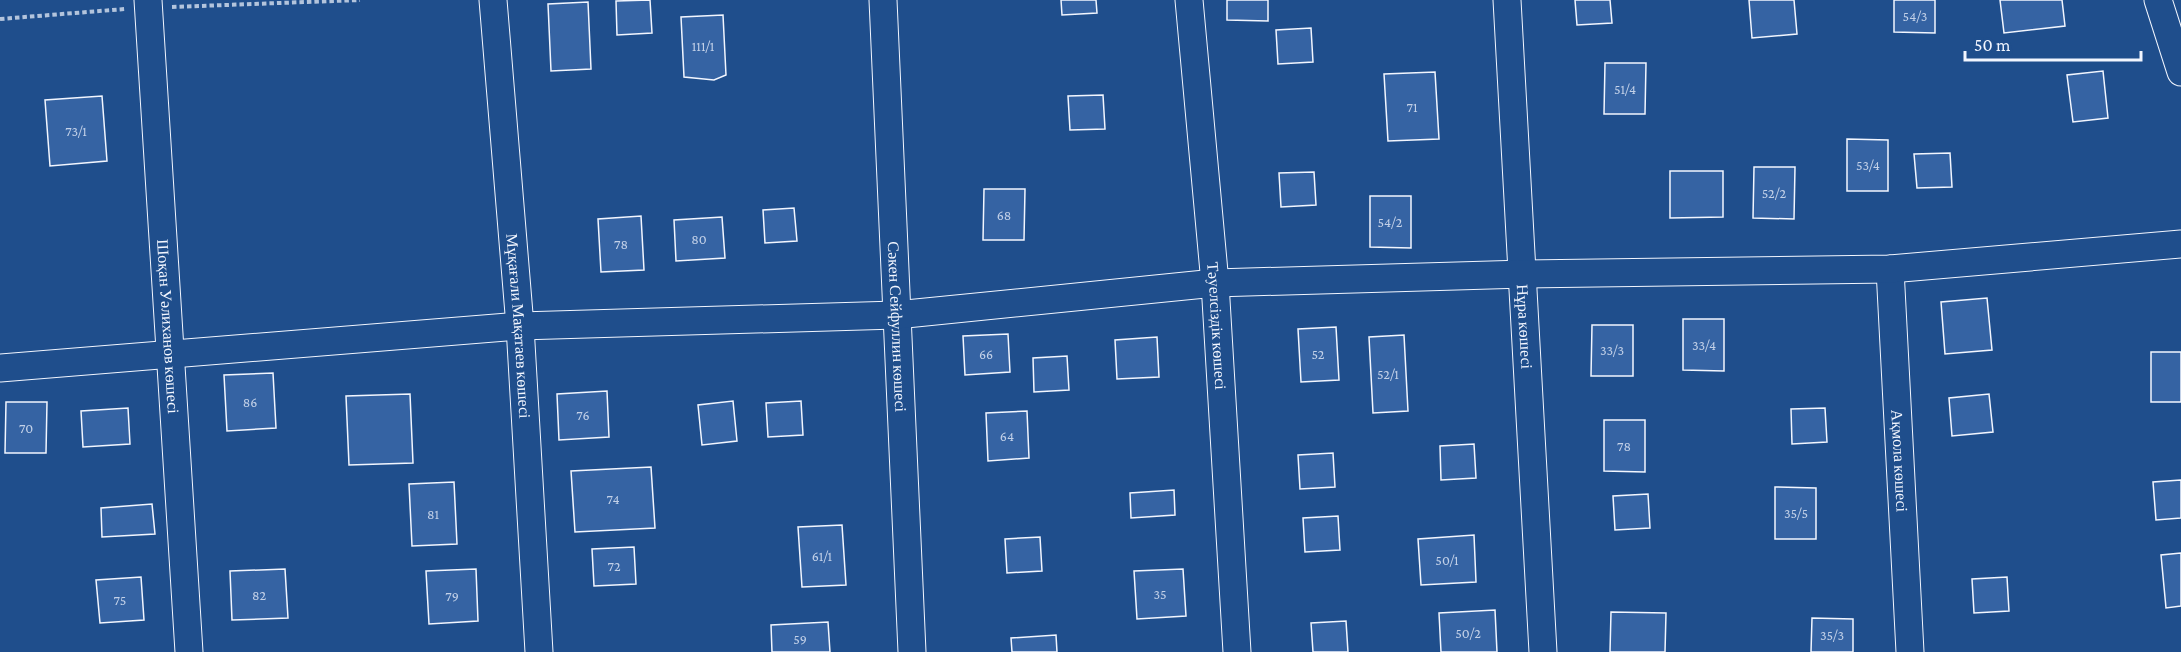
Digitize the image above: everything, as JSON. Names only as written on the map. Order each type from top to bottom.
[{"type":"street","name":"Мұқағали Мақатаев көшесі","points":[[493,0],[520,326],[539,652]]},
{"type":"street","name":"Сәкен Сейфуллин көшесі","points":[[883,0],[912,652]]},
{"type":"street","name":"Тәуелсіздік көшесі","points":[[1189,0],[1215,283],[1238,652]]},
{"type":"street","name":"Нұра көшесі","points":[[1508,0],[1543,652]]},
{"type":"street","points":[[2158,0],[2181,72]]},
{"type":"street","name":"Шоқан Уәлиханов көшесі","points":[[148,4],[189,652]]},
{"type":"street","points":[[0,368],[520,326],[896,315],[1215,283],[1524,274],[1890,268],[2181,244]]},
{"type":"street","name":"Ақмола көшесі","points":[[1890,268],[1910,652]]},
{"type":"path","points":[[0,19],[148,4],[360,0]]},
{"type":"building","points":[[650,0],[652,33],[617,35],[616,1]]},
{"type":"building","points":[[1061,0],[1096,0],[1097,13],[1062,15]]},
{"type":"building","points":[[1227,0],[1268,0],[1268,21],[1227,20]]},
{"type":"building","points":[[1575,0],[1610,0],[1612,23],[1577,25]]},
{"type":"building","points":[[1749,0],[1794,0],[1797,34],[1752,38]]},
{"type":"building","points":[[1894,0],[1935,0],[1935,33],[1894,32]]},
{"type":"building","points":[[2000,0],[2062,0],[2065,26],[2004,33]]},
{"type":"building","points":[[588,2],[591,69],[551,71],[548,4]]},
{"type":"building","points":[[723,15],[726,75],[714,80],[684,77],[681,17]]},
{"type":"building","points":[[1311,28],[1313,62],[1278,64],[1276,30]]},
{"type":"building","points":[[1605,63],[1646,63],[1645,114],[1604,114]]},
{"type":"building","points":[[2103,71],[2108,118],[2073,122],[2067,75]]},
{"type":"building","points":[[1435,72],[1439,139],[1388,141],[1384,74]]},
{"type":"building","points":[[1103,95],[1105,129],[1070,130],[1068,96]]},
{"type":"building","points":[[102,96],[107,161],[50,166],[45,100]]},
{"type":"building","points":[[1847,139],[1888,140],[1888,191],[1847,191]]},
{"type":"building","points":[[1950,153],[1952,187],[1917,188],[1914,154]]},
{"type":"building","points":[[1754,167],[1795,167],[1794,219],[1753,218]]},
{"type":"building","points":[[1670,171],[1723,171],[1723,217],[1670,218]]},
{"type":"building","points":[[1314,172],[1316,205],[1281,207],[1279,173]]},
{"type":"building","points":[[984,189],[1025,189],[1024,240],[983,240]]},
{"type":"building","points":[[1370,196],[1411,196],[1411,248],[1370,247]]},
{"type":"building","points":[[794,208],[797,241],[765,243],[763,210]]},
{"type":"building","points":[[641,216],[644,270],[601,272],[598,219]]},
{"type":"building","points":[[722,217],[725,258],[676,261],[674,220]]},
{"type":"building","points":[[1987,298],[1992,350],[1945,354],[1941,302]]},
{"type":"building","points":[[1683,319],[1724,319],[1724,371],[1683,370]]},
{"type":"building","points":[[1592,325],[1633,325],[1633,376],[1591,376]]},
{"type":"building","points":[[1336,327],[1339,380],[1301,382],[1298,329]]},
{"type":"building","points":[[1008,334],[1010,372],[965,375],[963,336]]},
{"type":"building","points":[[1404,335],[1408,411],[1373,413],[1369,337]]},
{"type":"building","points":[[1157,337],[1159,377],[1117,379],[1115,340]]},
{"type":"building","points":[[2151,352],[2181,352],[2181,402],[2151,402]]},
{"type":"building","points":[[1067,356],[1069,390],[1034,392],[1033,358]]},
{"type":"building","points":[[273,373],[276,428],[227,431],[224,375]]},
{"type":"building","points":[[607,391],[609,437],[559,440],[557,394]]},
{"type":"building","points":[[410,394],[413,463],[349,465],[346,396]]},
{"type":"building","points":[[1989,394],[1993,432],[1952,436],[1949,398]]},
{"type":"building","points":[[733,401],[737,441],[702,445],[698,405]]},
{"type":"building","points":[[801,401],[803,435],[768,437],[766,403]]},
{"type":"building","points":[[6,402],[47,402],[46,453],[5,453]]},
{"type":"building","points":[[128,408],[130,444],[83,447],[81,411]]},
{"type":"building","points":[[1825,408],[1827,442],[1792,444],[1791,409]]},
{"type":"building","points":[[1027,411],[1029,458],[988,461],[986,413]]},
{"type":"building","points":[[1604,420],[1645,420],[1645,472],[1604,471]]},
{"type":"building","points":[[1474,444],[1476,478],[1441,480],[1440,446]]},
{"type":"building","points":[[1333,453],[1335,487],[1300,489],[1298,455]]},
{"type":"building","points":[[651,467],[655,528],[575,532],[571,471]]},
{"type":"building","points":[[2181,480],[2181,518],[2156,520],[2153,482]]},
{"type":"building","points":[[454,482],[457,544],[412,546],[409,484]]},
{"type":"building","points":[[1775,487],[1816,488],[1816,539],[1775,539]]},
{"type":"building","points":[[1174,490],[1175,515],[1131,518],[1130,493]]},
{"type":"building","points":[[1648,494],[1650,528],[1615,530],[1613,496]]},
{"type":"building","points":[[152,504],[155,534],[102,537],[101,508]]},
{"type":"building","points":[[1338,516],[1340,550],[1305,552],[1303,518]]},
{"type":"building","points":[[842,525],[846,585],[802,587],[798,527]]},
{"type":"building","points":[[1474,535],[1476,582],[1421,585],[1418,539]]},
{"type":"building","points":[[1040,537],[1042,571],[1007,573],[1005,539]]},
{"type":"building","points":[[634,547],[636,584],[594,586],[592,549]]},
{"type":"building","points":[[2181,553],[2181,606],[2166,608],[2161,555]]},
{"type":"building","points":[[285,569],[288,618],[232,620],[230,571]]},
{"type":"building","points":[[476,569],[478,621],[429,624],[426,571]]},
{"type":"building","points":[[1183,569],[1186,616],[1137,619],[1134,571]]},
{"type":"building","points":[[141,577],[144,620],[100,623],[96,580]]},
{"type":"building","points":[[2007,577],[2009,611],[1974,613],[1972,579]]},
{"type":"building","points":[[1495,610],[1497,652],[1441,652],[1439,613]]},
{"type":"building","points":[[1611,612],[1666,613],[1665,652],[1610,652]]},
{"type":"building","points":[[1812,618],[1853,619],[1853,652],[1811,652]]},
{"type":"building","points":[[1346,621],[1348,652],[1313,652],[1311,623]]},
{"type":"building","points":[[828,622],[830,652],[772,652],[771,625]]},
{"type":"building","points":[[1056,635],[1057,652],[1012,652],[1011,638]]}]
